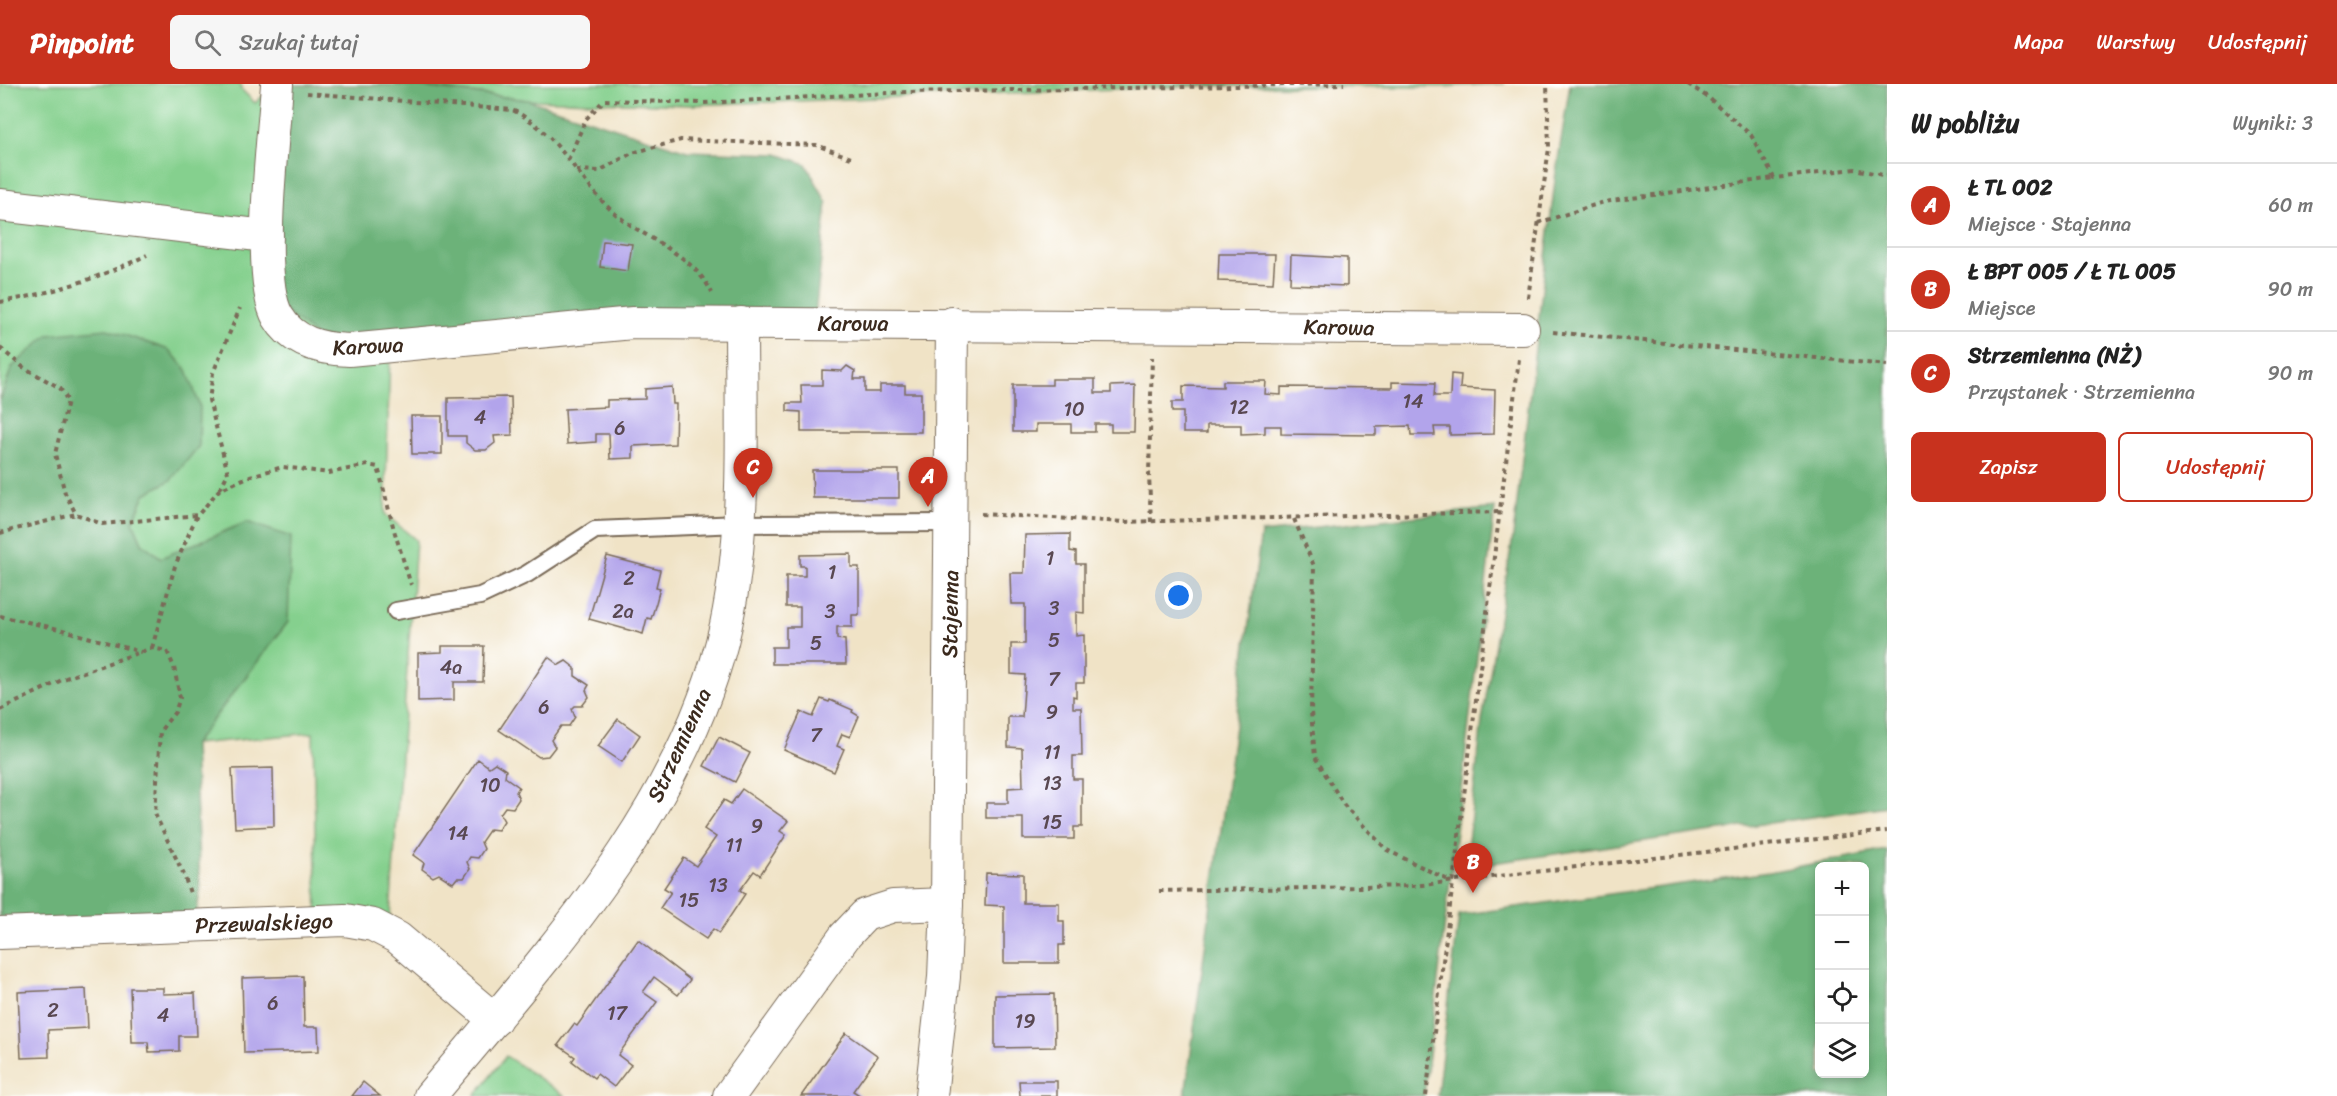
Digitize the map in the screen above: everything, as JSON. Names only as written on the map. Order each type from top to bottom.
[{"type":"street","name":"Karowa","points":[[277,84],[267,236],[270,294],[278,317],[296,335],[320,348],[350,350],[633,323],[952,323],[1523,329]]},
{"type":"street","points":[[0,205],[267,236]]},
{"type":"street","name":"Strzemienna","points":[[430,1096],[495,1020],[581,912],[658,794],[689,734],[712,674],[725,627],[740,524],[741,323]]},
{"type":"street","name":"Stajenna","points":[[931,1096],[944,976],[947,904],[952,323]]},
{"type":"street","points":[[729,1096],[845,936],[865,915],[892,906],[947,904]]},
{"type":"street","name":"Przewalskiego","points":[[0,933],[345,920],[373,925],[398,938],[495,1020]]},
{"type":"lane","points":[[396,610],[480,596],[527,574],[595,530],[951,518]]},
{"type":"path","points":[[568,160],[586,119],[604,100],[702,103],[886,93],[1344,84]]},
{"type":"path","points":[[1426,1096],[1499,512],[1549,148],[1547,84]]},
{"type":"path","points":[[1688,84],[1709,98],[1751,135],[1774,178]]},
{"type":"path","points":[[575,170],[599,171],[632,153],[681,140],[816,145],[854,159]]},
{"type":"path","points":[[1538,223],[1604,202],[1774,178],[1855,169],[1887,176]]},
{"type":"path","points":[[0,303],[116,270],[154,251],[180,226]]},
{"type":"path","points":[[152,648],[175,566],[198,514],[219,489],[228,473],[209,400],[213,373],[243,301]]},
{"type":"path","points":[[1151,522],[1149,475],[1153,325]]},
{"type":"path","points":[[1523,329],[1887,365]]},
{"type":"path","points":[[0,348],[23,367],[60,388],[68,401],[55,454],[65,493],[76,514]]},
{"type":"path","points":[[219,489],[250,476],[283,467],[328,473],[368,465],[378,467],[405,570],[421,606]]},
{"type":"path","points":[[951,518],[1151,522],[1499,512]]},
{"type":"path","points":[[0,532],[76,514],[102,524],[198,514]]},
{"type":"path","points":[[1294,519],[1314,566],[1311,712],[1315,757],[1344,805],[1387,850],[1451,882]]},
{"type":"path","points":[[0,616],[59,629],[142,652]]},
{"type":"path","points":[[0,710],[66,678],[152,648],[167,651],[174,667],[180,698],[175,712],[160,732],[155,814],[184,875],[200,926]]},
{"type":"path","points":[[1159,891],[1342,889],[1451,882],[1887,831]]},
{"type":"green space","points":[[0,84],[241,84],[241,89],[255,103],[274,85],[390,354],[385,514],[416,540],[389,931],[317,922],[313,733],[194,744],[288,622],[247,522],[161,558],[142,543],[133,522],[145,494],[171,480],[12,367],[0,401]]},
{"type":"green space","points":[[399,84],[1504,84],[1440,87],[1197,86],[690,105],[528,100]]},
{"type":"green space","points":[[1570,84],[1887,84],[1887,806],[1465,867],[1482,721],[1513,536],[1556,172]]},
{"type":"green space","points":[[274,85],[404,85],[528,100],[687,151],[777,154],[806,164],[827,203],[814,324],[339,354],[269,299]]},
{"type":"green space","points":[[107,329],[169,350],[187,370],[200,407],[199,446],[171,480],[145,494],[133,522],[142,543],[161,558],[247,522],[291,537],[288,622],[194,744],[200,891],[194,931],[0,940],[0,401],[12,367],[48,335]]},
{"type":"green space","points":[[1495,508],[1424,1096],[1185,1096],[1261,533]]},
{"type":"green space","points":[[1887,850],[1887,1096],[1437,1096],[1459,915],[1769,872],[1815,863],[1815,1078],[1869,1078],[1869,862],[1823,862]]},
{"type":"green space","points":[[506,1056],[565,1096],[475,1096]]},
{"type":"building","points":[[603,241],[632,244],[628,271],[600,267]]},
{"type":"building","points":[[1219,254],[1275,254],[1273,283],[1218,281]]},
{"type":"building","points":[[1291,255],[1347,258],[1347,286],[1290,284]]},
{"type":"building","points":[[847,366],[855,371],[854,379],[865,379],[865,392],[880,392],[880,385],[905,385],[905,393],[921,393],[921,432],[801,432],[801,412],[787,411],[787,403],[802,403],[801,385],[822,385],[822,370],[842,371]]},
{"type":"building","points":[[1451,374],[1461,375],[1460,388],[1495,390],[1494,434],[1450,435],[1450,427],[1434,427],[1435,435],[1411,435],[1410,426],[1376,427],[1376,435],[1281,434],[1281,426],[1265,426],[1265,433],[1241,434],[1241,425],[1207,425],[1207,433],[1183,433],[1183,412],[1172,412],[1172,402],[1183,402],[1183,386],[1223,387],[1223,381],[1266,381],[1265,394],[1281,395],[1281,387],[1392,388],[1392,382],[1435,383],[1434,396],[1450,396]]},
{"type":"building","points":[[1052,379],[1095,379],[1095,393],[1111,393],[1111,386],[1135,385],[1134,432],[1111,432],[1111,424],[1095,424],[1095,432],[1071,432],[1071,424],[1036,424],[1036,432],[1013,432],[1013,385],[1052,385]]},
{"type":"building","points":[[672,387],[673,404],[676,404],[675,444],[633,446],[633,458],[610,459],[609,434],[596,434],[596,442],[567,444],[565,409],[607,407],[607,400],[645,399],[645,389]]},
{"type":"building","points":[[511,397],[512,435],[494,436],[495,443],[486,450],[475,450],[466,443],[466,436],[448,436],[448,398]]},
{"type":"building","points":[[411,416],[442,416],[442,454],[412,454]]},
{"type":"building","points":[[812,470],[899,470],[899,498],[813,498]]},
{"type":"building","points":[[1070,534],[1070,551],[1076,552],[1076,564],[1084,564],[1084,613],[1076,612],[1076,636],[1084,635],[1084,683],[1076,683],[1076,697],[1073,696],[1073,708],[1081,708],[1082,756],[1073,756],[1073,779],[1082,779],[1082,827],[1074,827],[1074,839],[1023,839],[1023,818],[986,818],[986,803],[1008,803],[1008,788],[1023,787],[1022,748],[1008,747],[1008,717],[1022,717],[1025,675],[1011,674],[1011,644],[1025,644],[1025,604],[1011,604],[1010,573],[1024,573],[1025,535]]},
{"type":"building","points":[[851,554],[851,567],[859,567],[859,615],[852,615],[852,627],[837,627],[837,639],[845,640],[846,664],[772,664],[772,647],[786,647],[786,627],[800,627],[800,607],[786,607],[786,576],[805,576],[805,566],[800,566],[800,555]]},
{"type":"building","points":[[607,556],[660,570],[656,587],[660,588],[651,619],[647,618],[643,634],[589,619]]},
{"type":"building","points":[[442,646],[484,646],[483,682],[454,682],[454,700],[418,701],[418,653],[442,652]]},
{"type":"building","points":[[548,657],[559,665],[566,661],[575,668],[575,676],[589,685],[586,690],[589,697],[582,706],[575,706],[572,709],[575,717],[569,726],[561,726],[551,740],[555,747],[548,756],[539,757],[499,730]]},
{"type":"building","points":[[821,699],[829,702],[830,700],[853,710],[852,712],[859,716],[850,737],[842,734],[837,746],[844,749],[834,772],[784,750],[801,712],[813,717]]},
{"type":"building","points":[[618,719],[640,735],[622,762],[598,746]]},
{"type":"building","points":[[719,737],[750,753],[735,782],[704,766]]},
{"type":"building","points":[[478,759],[489,767],[495,763],[506,770],[505,777],[519,787],[516,792],[519,799],[513,808],[505,807],[500,814],[504,821],[498,830],[490,829],[481,842],[484,849],[478,858],[470,857],[467,862],[470,869],[464,878],[457,878],[453,883],[439,874],[433,877],[422,869],[424,863],[413,855]]},
{"type":"building","points":[[273,768],[274,826],[235,828],[232,769]]},
{"type":"building","points":[[742,789],[788,821],[780,831],[786,835],[760,875],[754,871],[740,890],[745,894],[719,933],[713,929],[706,939],[660,908],[671,892],[664,888],[684,858],[696,866],[716,837],[704,829],[724,800],[731,804]]},
{"type":"building","points":[[986,873],[1023,874],[1023,903],[1059,903],[1059,921],[1064,921],[1064,945],[1059,945],[1059,963],[1004,963],[1004,906],[985,905]]},
{"type":"building","points":[[638,940],[690,980],[678,995],[654,977],[643,992],[657,1002],[618,1055],[631,1065],[614,1087],[597,1074],[594,1078],[572,1061],[575,1057],[558,1045],[574,1024],[577,1026]]},
{"type":"building","points":[[303,976],[304,1027],[318,1027],[319,1051],[244,1053],[242,978]]},
{"type":"building","points":[[130,988],[163,988],[163,994],[195,993],[197,1036],[179,1036],[179,1051],[149,1052],[148,1042],[132,1042]]},
{"type":"building","points":[[86,989],[88,1028],[48,1030],[49,1057],[21,1058],[18,992]]},
{"type":"building","points":[[1054,994],[1055,1047],[995,1048],[995,995]]},
{"type":"building","points":[[846,1033],[878,1056],[853,1091],[861,1096],[801,1096]]},
{"type":"building","points":[[1019,1081],[1057,1081],[1057,1096],[1020,1096]]},
{"type":"building","points":[[363,1082],[380,1096],[352,1096]]},
{"type":"place","name":"Strzemienna (NŻ)","points":[[753,498]]},
{"type":"place","name":"Ł TL 002","points":[[928,507]]},
{"type":"place","name":"Ł BPT 005 / Ł TL 005","points":[[1473,893]]}]
